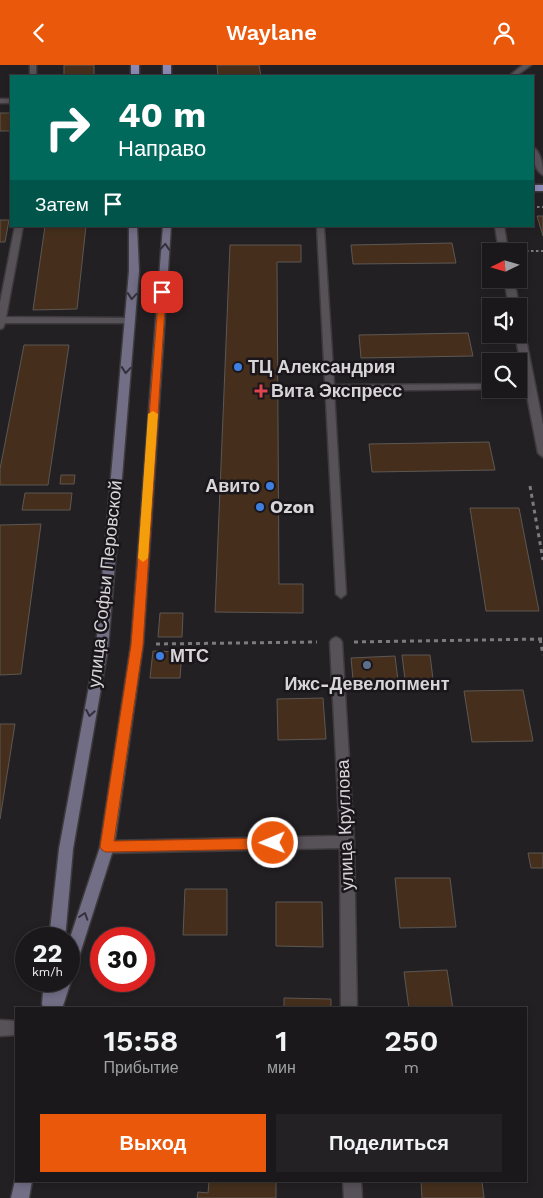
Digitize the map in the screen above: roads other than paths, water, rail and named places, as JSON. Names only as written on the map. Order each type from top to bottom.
[{"type":"main road","name":"улица Софьи Перовской","points":[[58,927],[66,849],[102,648],[134,271],[134,227]]},
{"type":"main road","points":[[80,929],[106,847],[137,645],[167,227]]},
{"type":"main road","points":[[50,1007],[51,992]]},
{"type":"main road","points":[[55,1007],[59,992]]},
{"type":"main road","points":[[20,1198],[23,1182]]},
{"type":"street","points":[[498,227],[501,243]]},
{"type":"street","points":[[527,397],[543,453]]},
{"type":"street","name":"улица Круглова","points":[[336,642],[346,841],[349,1007]]},
{"type":"street","points":[[106,847],[346,841]]},
{"type":"street","points":[[0,1028],[15,1028]]},
{"type":"street","points":[[352,1182],[353,1198]]},
{"type":"lane","points":[[513,75],[528,65]]},
{"type":"lane","points":[[534,153],[543,173]]},
{"type":"lane","points":[[19,227],[0,322],[130,321]]},
{"type":"lane","points":[[320,228],[341,593]]},
{"type":"lane","points":[[329,388],[482,387]]},
{"type":"place","name":"ТЦ Александрия","points":[[238,367]]},
{"type":"place","name":"Вита Экспресс","points":[[261,391]]},
{"type":"place","name":"Авито","points":[[270,486]]},
{"type":"place","name":"Ozon","points":[[260,507]]},
{"type":"place","name":"МТС","points":[[160,656]]},
{"type":"place","name":"Ижс-Девелопмент","points":[[367,665]]}]
